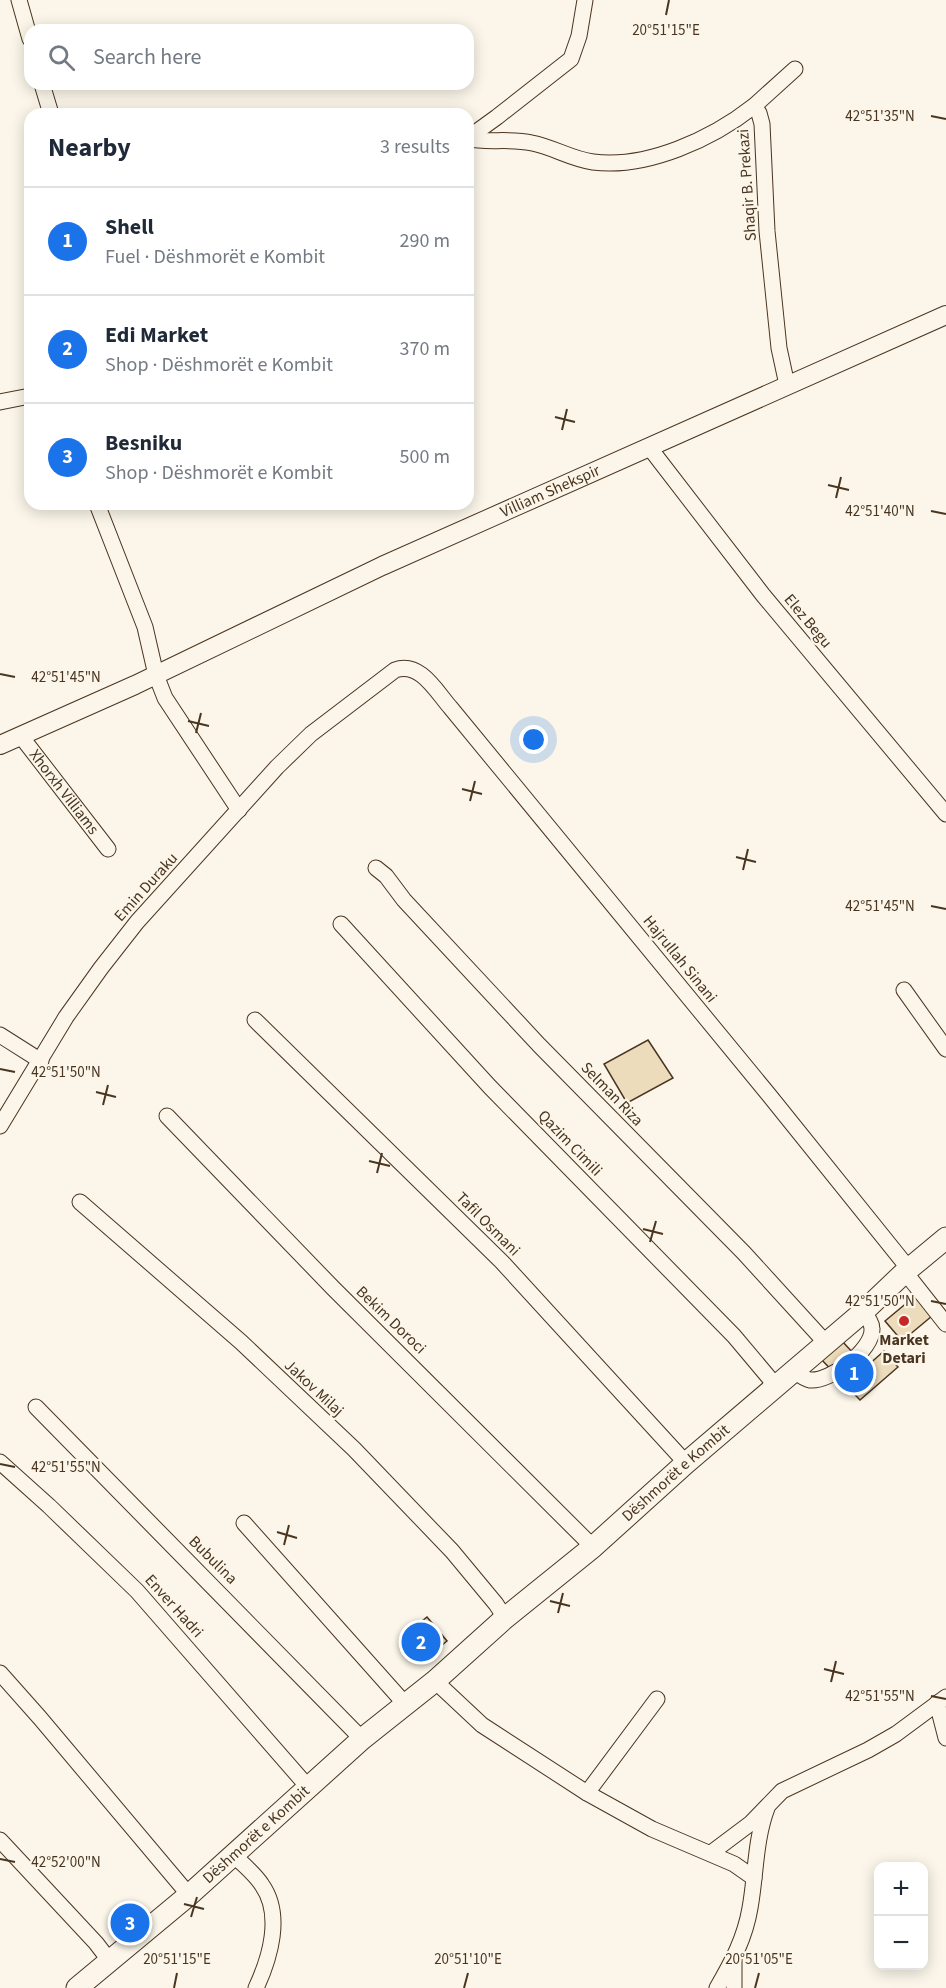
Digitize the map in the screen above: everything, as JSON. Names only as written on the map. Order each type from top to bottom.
[{"type":"main road","name":"Dëshmorët e Kombit","points":[[77,1988],[189,1895],[362,1739],[435,1681],[505,1618],[593,1547],[686,1463],[946,1238]]},
{"type":"street","points":[[19,0],[26,24]]},
{"type":"street","name":"Shaqir B. Prekazi","points":[[474,134],[571,58],[579,36],[585,0]]},
{"type":"street","points":[[753,106],[795,69]]},
{"type":"street","points":[[44,90],[49,108]]},
{"type":"street","name":"Shaqir B. Prekazi","points":[[474,138],[511,139],[534,143],[570,158],[616,164],[648,157],[693,142],[735,120],[753,106],[759,113],[762,124],[767,231],[779,348],[787,385]]},
{"type":"street","name":"Villiam Shekspir","points":[[156,675],[382,566],[946,315]]},
{"type":"street","points":[[0,402],[24,397]]},
{"type":"street","name":"Elez Begu","points":[[649,447],[763,595],[946,814]]},
{"type":"street","points":[[99,510],[145,627],[156,675],[173,711],[239,810]]},
{"type":"street","name":"Emin Duraku","points":[[0,1126],[72,1009],[137,922],[277,767],[311,734],[395,670],[407,668],[421,673]]},
{"type":"street","name":"Hajrullah Sinani","points":[[421,673],[770,1095],[946,1324]]},
{"type":"street","name":"Xhorxh Villiams","points":[[0,745],[156,675]]},
{"type":"street","name":"Xhorxh Villiams","points":[[20,735],[108,849]]},
{"type":"street","name":"Selman Riza","points":[[376,868],[386,876],[404,900],[546,1053],[736,1245],[826,1343]]},
{"type":"street","name":"Qazim Cimili","points":[[341,924],[490,1087],[734,1336],[776,1386]]},
{"type":"street","points":[[904,990],[946,1048]]},
{"type":"street","name":"Tafil Osmani","points":[[255,1020],[502,1262],[686,1463]]},
{"type":"street","points":[[0,1035],[41,1061]]},
{"type":"street","name":"Bekim Doroci","points":[[167,1116],[333,1288],[593,1547]]},
{"type":"street","name":"Jakov Milaj","points":[[80,1202],[241,1342],[354,1449],[452,1551],[505,1618]]},
{"type":"street","points":[[103,1235],[243,1354],[404,1511],[489,1607],[505,1618]]},
{"type":"street","points":[[794,1370],[810,1380],[830,1376],[842,1368],[866,1345],[871,1335],[870,1322],[863,1312]]},
{"type":"street","name":"Bubulina","points":[[36,1407],[362,1739]]},
{"type":"street","name":"Enver Hadri","points":[[0,1462],[50,1506],[137,1591],[308,1787]]},
{"type":"street","points":[[244,1523],[406,1705]]},
{"type":"street","points":[[0,1673],[189,1895]]},
{"type":"street","points":[[435,1681],[482,1725],[586,1793],[652,1829],[734,1864],[754,1878]]},
{"type":"street","points":[[586,1793],[657,1699]]},
{"type":"street","points":[[711,1853],[751,1823],[782,1791],[868,1750],[896,1734],[942,1700]]},
{"type":"street","points":[[942,1700],[946,1738]]},
{"type":"street","points":[[717,1988],[743,1938],[748,1919],[760,1829],[769,1803]]},
{"type":"street","points":[[0,1840],[96,1943],[109,1960]]},
{"type":"street","points":[[233,1855],[262,1884],[270,1900],[273,1934],[265,1968],[256,1988]]},
{"type":"street","points":[[734,1959],[734,1988]]},
{"type":"building","points":[[648,1040],[673,1078],[627,1103],[604,1064]]},
{"type":"building","points":[[915,1296],[932,1316],[902,1341],[885,1321]]},
{"type":"building","points":[[842,1341],[866,1367],[884,1351],[898,1367],[860,1400],[821,1359]]},
{"type":"building","points":[[427,1617],[447,1641],[420,1663],[400,1639]]},
{"type":"place","name":"Market Detari","points":[[904,1321]]},
{"type":"place","name":"Shell","points":[[854,1373]]},
{"type":"place","name":"Edi Market","points":[[421,1642]]},
{"type":"place","name":"Besniku","points":[[130,1923]]}]
